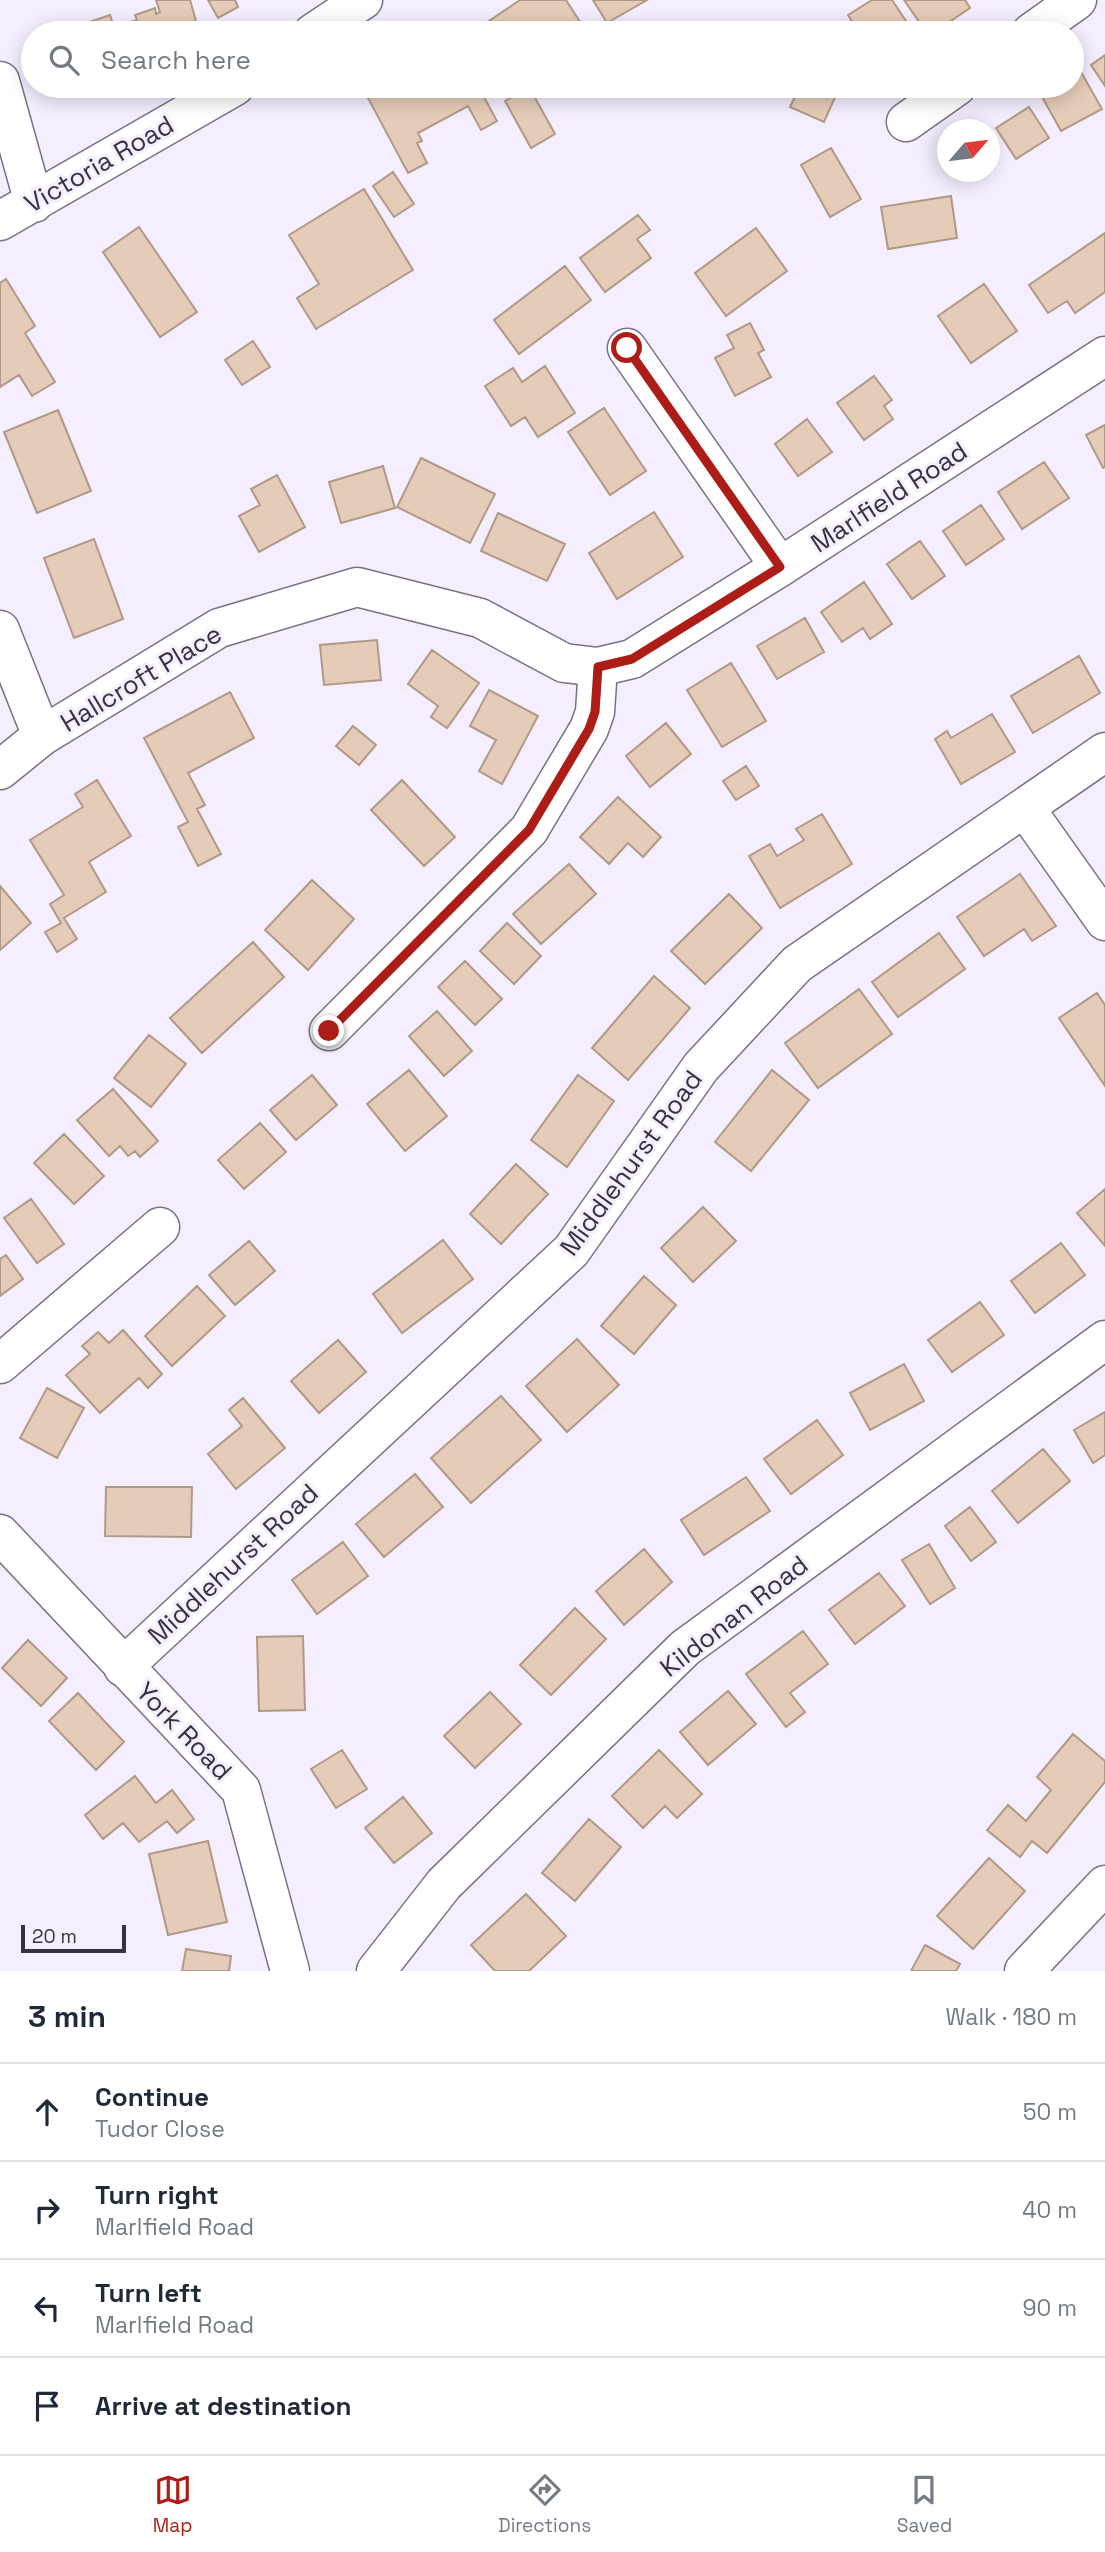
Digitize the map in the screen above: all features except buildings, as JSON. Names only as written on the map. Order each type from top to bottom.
[{"type":"street","points":[[331,21],[363,0]]},
{"type":"street","points":[[1048,21],[1077,0]]},
{"type":"street","points":[[0,81],[34,203]]},
{"type":"street","name":"Victoria Road","points":[[0,221],[214,98]]},
{"type":"street","points":[[900,126],[940,98]]},
{"type":"street","points":[[627,348],[780,567]]},
{"type":"street","name":"Marlfield Road","points":[[598,667],[632,659],[780,567],[1105,356]]},
{"type":"street","name":"Hallcroft Place","points":[[0,770],[42,736],[219,628],[357,587],[480,618],[564,663],[598,667]]},
{"type":"street","points":[[0,630],[42,736]]},
{"type":"street","points":[[329,1031],[529,830],[589,729],[595,712],[598,667]]},
{"type":"street","name":"Middlehurst Road","points":[[123,1667],[571,1251],[701,1067],[797,964],[1105,752]]},
{"type":"street","points":[[1025,808],[1105,921]]},
{"type":"street","points":[[0,1364],[160,1227]]},
{"type":"street","name":"Kildonan Road","points":[[376,1971],[444,1884],[685,1648],[1105,1340]]},
{"type":"street","name":"York Road","points":[[0,1534],[241,1790],[290,1971]]},
{"type":"street","points":[[1024,1971],[1105,1885]]},
{"type":"route","points":[[329,1031],[529,830],[589,729],[595,712],[598,667],[632,659],[780,567],[627,348]]}]
